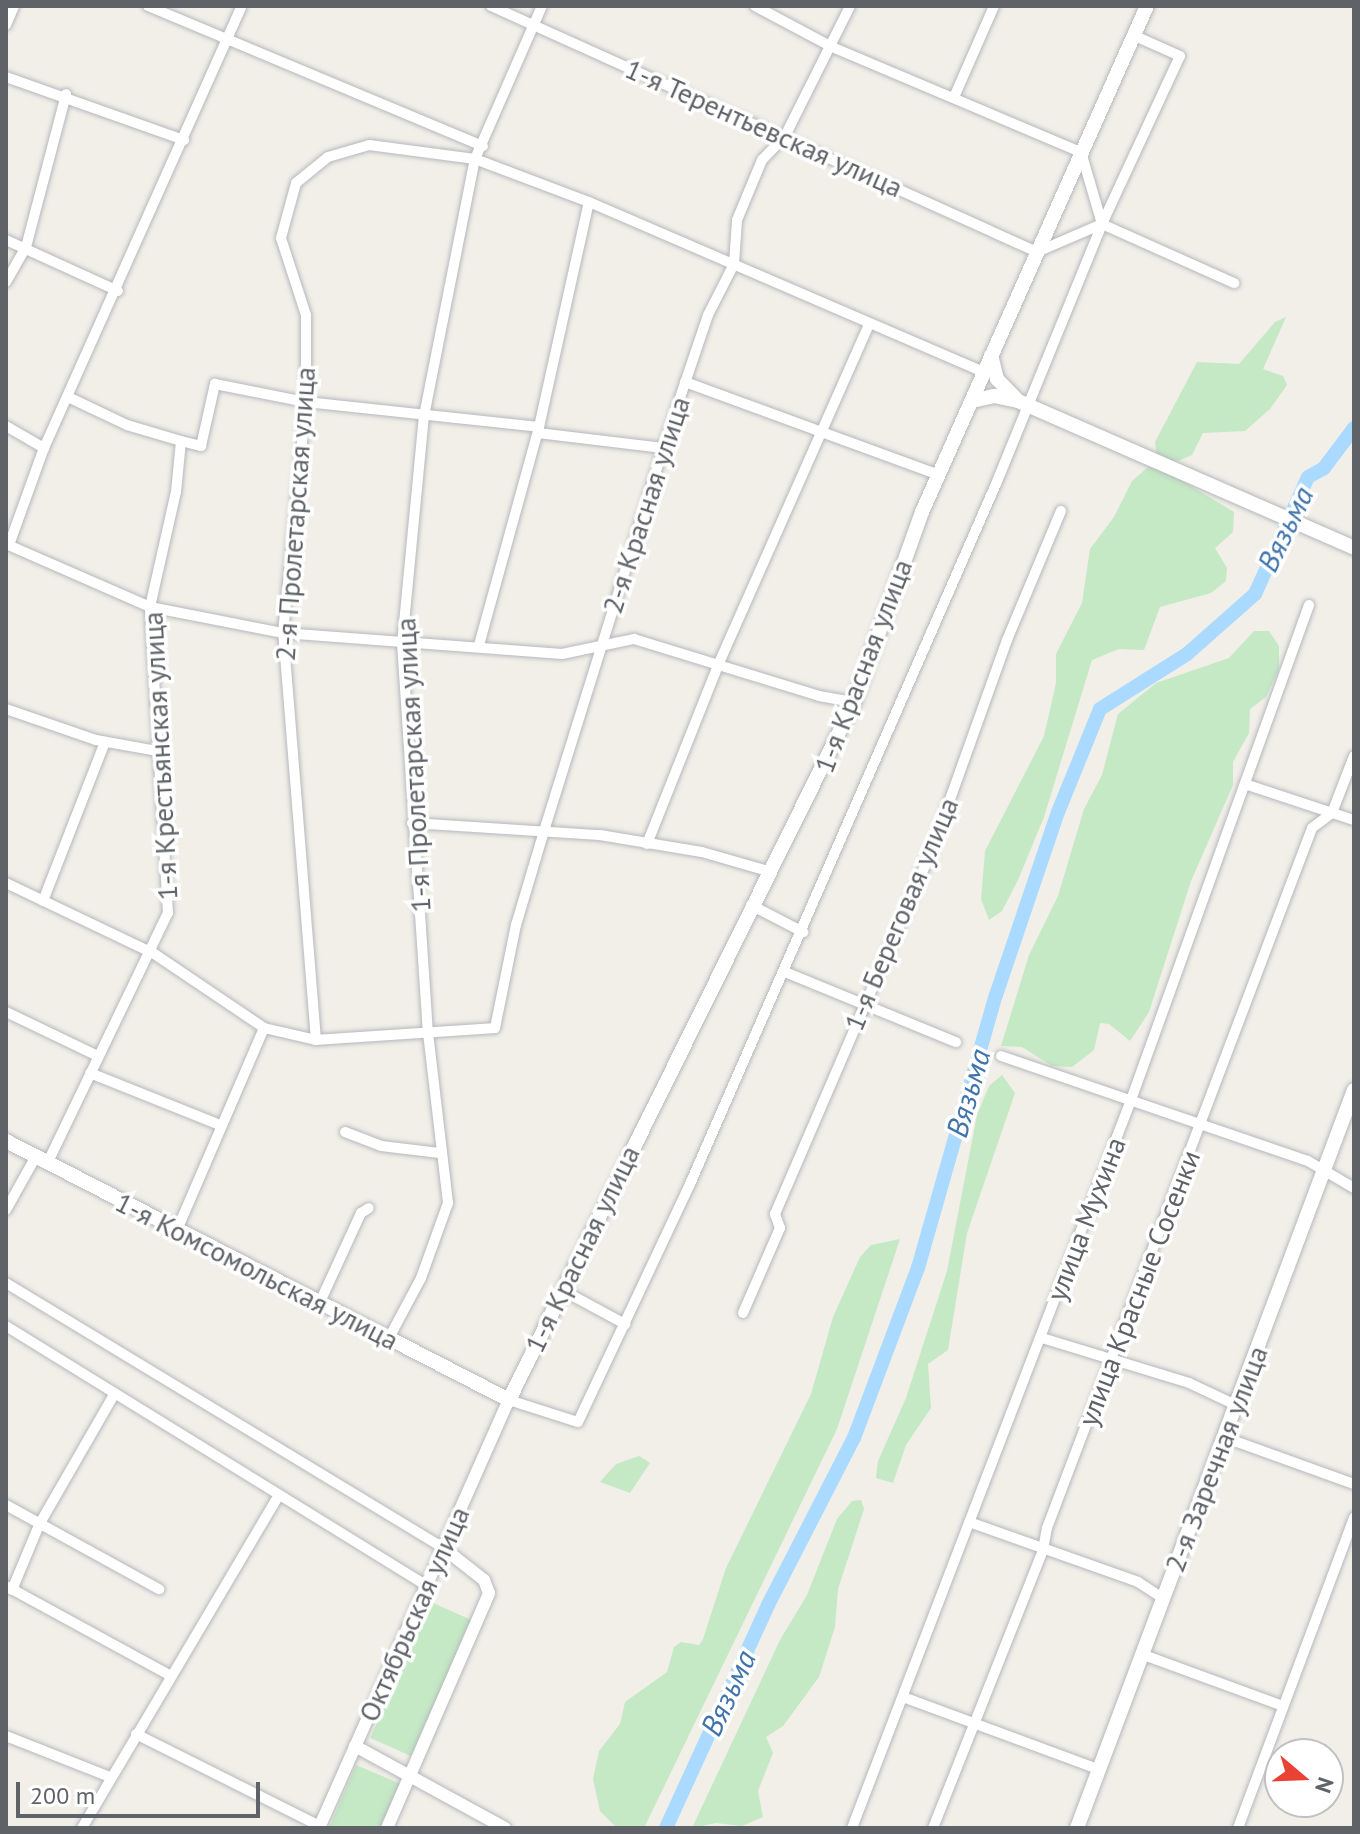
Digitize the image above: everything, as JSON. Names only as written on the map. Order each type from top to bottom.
[{"type":"main road","name":"1-я Красная улица","points":[[509,1400],[854,702],[939,475],[1147,6]]},
{"type":"main road","points":[[991,355],[997,379],[1022,402]]},
{"type":"main road","points":[[972,401],[994,396],[1022,402],[1354,548]]},
{"type":"main road","name":"2-я Заречная улица","points":[[1077,1828],[1226,1438],[1354,1090]]},
{"type":"main road","name":"1-я Комсомольская улица","points":[[6,1141],[509,1400]]},
{"type":"street","points":[[6,25],[14,6]]},
{"type":"street","points":[[148,6],[483,146]]},
{"type":"street","points":[[242,6],[118,291],[44,448],[7,545],[150,607],[283,633],[402,644],[479,645],[562,654],[634,639],[819,696],[854,702]]},
{"type":"street","name":"1-я Терентьевская улица","points":[[491,6],[1037,252]]},
{"type":"street","name":"1-я Пролетарская улица","points":[[389,1338],[443,1224],[448,1188],[440,1153],[428,1034],[402,644],[424,416],[475,159],[542,6]]},
{"type":"street","points":[[755,6],[832,47],[955,95],[1081,152],[1102,224]]},
{"type":"street","name":"2-я Красная улица","points":[[428,1034],[495,1028],[516,925],[601,645],[708,315],[734,264],[737,220],[762,160],[785,136],[850,6]]},
{"type":"street","points":[[955,95],[994,6]]},
{"type":"street","points":[[509,1400],[578,1422],[625,1324],[803,932],[1022,402],[1180,56],[1135,36]]},
{"type":"street","points":[[6,77],[66,94],[184,140]]},
{"type":"street","points":[[6,282],[26,247],[66,94]]},
{"type":"street","name":"2-я Пролетарская улица","points":[[316,1040],[283,633],[306,402],[306,315],[281,238],[296,183],[328,157],[369,145],[475,159],[589,202],[984,372]]},
{"type":"street","points":[[479,645],[539,430],[589,202]]},
{"type":"street","points":[[1037,252],[1102,224],[1234,283]]},
{"type":"street","points":[[6,240],[118,291]]},
{"type":"street","points":[[647,844],[719,663],[869,324]]},
{"type":"street","points":[[685,382],[939,475]]},
{"type":"street","points":[[68,397],[127,425],[201,446],[215,384],[306,402],[663,448]]},
{"type":"street","points":[[6,426],[44,448]]},
{"type":"street","name":"1-я Крестьянская улица","points":[[6,1210],[41,1161],[90,1073],[153,953],[168,913],[150,607],[176,492],[181,441]]},
{"type":"street","name":"1-я Береговая улица","points":[[743,1313],[780,1228],[775,1214],[863,1003],[934,844],[1007,640],[1061,511]]},
{"type":"street","name":"улица Мухина","points":[[852,1828],[1026,1363],[1042,1338],[1131,1100],[1309,605]]},
{"type":"street","points":[[6,709],[105,742],[158,751]]},
{"type":"street","points":[[43,901],[105,742]]},
{"type":"street","name":"улица Красные Сосенки","points":[[933,1828],[1043,1550],[1047,1528],[1312,828],[1332,813],[1354,756]]},
{"type":"street","points":[[1245,784],[1354,820]]},
{"type":"street","points":[[412,823],[544,831],[647,844],[768,871]]},
{"type":"street","points":[[6,883],[153,953],[264,1028],[316,1040],[428,1034]]},
{"type":"street","points":[[751,905],[803,932]]},
{"type":"street","points":[[785,972],[956,1042]]},
{"type":"street","points":[[6,1012],[98,1056]]},
{"type":"street","points":[[177,1230],[264,1028]]},
{"type":"street","points":[[1001,1056],[1308,1161],[1354,1188]]},
{"type":"street","points":[[90,1073],[220,1125]]},
{"type":"street","points":[[345,1132],[381,1146],[440,1153]]},
{"type":"street","points":[[320,1302],[361,1213],[369,1208]]},
{"type":"street","points":[[6,1283],[442,1547]]},
{"type":"street","points":[[562,1290],[625,1324]]},
{"type":"street","points":[[6,1326],[427,1586]]},
{"type":"street","points":[[1042,1338],[1189,1383],[1238,1406]]},
{"type":"street","points":[[115,1393],[39,1525],[9,1588],[171,1676]]},
{"type":"street","name":"Октябрьская улица","points":[[320,1827],[509,1400]]},
{"type":"street","points":[[1226,1438],[1354,1484]]},
{"type":"street","points":[[82,1828],[279,1495]]},
{"type":"street","points":[[6,1505],[159,1589]]},
{"type":"street","points":[[1238,1828],[1280,1705],[1354,1517]]},
{"type":"street","points":[[969,1522],[1138,1582],[1163,1598]]},
{"type":"street","name":"Октябрьская улица","points":[[387,1828],[489,1587],[442,1547]]},
{"type":"street","points":[[1141,1654],[1280,1705]]},
{"type":"street","points":[[903,1697],[975,1721],[1098,1769]]},
{"type":"street","points":[[136,1734],[320,1827]]},
{"type":"street","points":[[6,1736],[110,1777]]},
{"type":"street","points":[[355,1746],[505,1828]]},
{"type":"green space","points":[[1286,317],[1263,369],[1283,376],[1287,385],[1270,409],[1245,431],[1203,433],[1192,455],[1178,461],[1157,458],[1155,442],[1197,362],[1239,364],[1275,322]]},
{"type":"green space","points":[[1148,467],[1166,471],[1234,512],[1233,532],[1215,548],[1227,568],[1226,581],[1211,593],[1160,607],[1144,650],[1119,649],[1092,660],[1044,817],[1002,911],[989,920],[981,899],[985,851],[1044,736],[1056,683],[1056,654],[1082,603],[1090,549],[1114,517],[1132,481]]},
{"type":"green space","points":[[1254,631],[1269,631],[1279,646],[1279,669],[1266,697],[1250,709],[1249,733],[1233,762],[1233,785],[1191,881],[1149,1012],[1130,1041],[1109,1024],[1100,1023],[1094,1050],[1072,1067],[1052,1066],[1022,1047],[1001,1046],[1029,955],[1058,896],[1084,809],[1102,775],[1118,714],[1156,683],[1229,658]]},
{"type":"green space","points":[[1002,1075],[1015,1093],[967,1233],[948,1350],[928,1364],[931,1408],[906,1445],[893,1483],[876,1478],[878,1461],[906,1398],[947,1271],[977,1115],[989,1086]]},
{"type":"green space","points":[[900,1239],[837,1429],[644,1828],[617,1828],[600,1811],[593,1779],[599,1751],[620,1724],[625,1702],[667,1672],[674,1647],[681,1642],[699,1645],[703,1639],[726,1568],[811,1394],[833,1317],[860,1257],[871,1245]]},
{"type":"green space","points":[[639,1456],[650,1463],[630,1493],[600,1482],[616,1464]]},
{"type":"green space","points":[[861,1500],[864,1509],[838,1589],[835,1627],[819,1677],[783,1726],[766,1737],[773,1753],[758,1791],[763,1817],[742,1826],[716,1823],[692,1828],[780,1640],[807,1595],[837,1519],[852,1501]]},
{"type":"green space","points":[[431,1602],[471,1620],[411,1756],[370,1738]]},
{"type":"green space","points":[[356,1765],[401,1784],[381,1828],[329,1828]]},
{"type":"waterway","name":"Вязьма","points":[[666,1828],[768,1605],[854,1438],[918,1268],[996,995],[1058,812],[1100,709],[1187,654],[1255,594],[1308,477],[1324,468],[1354,428]]}]
